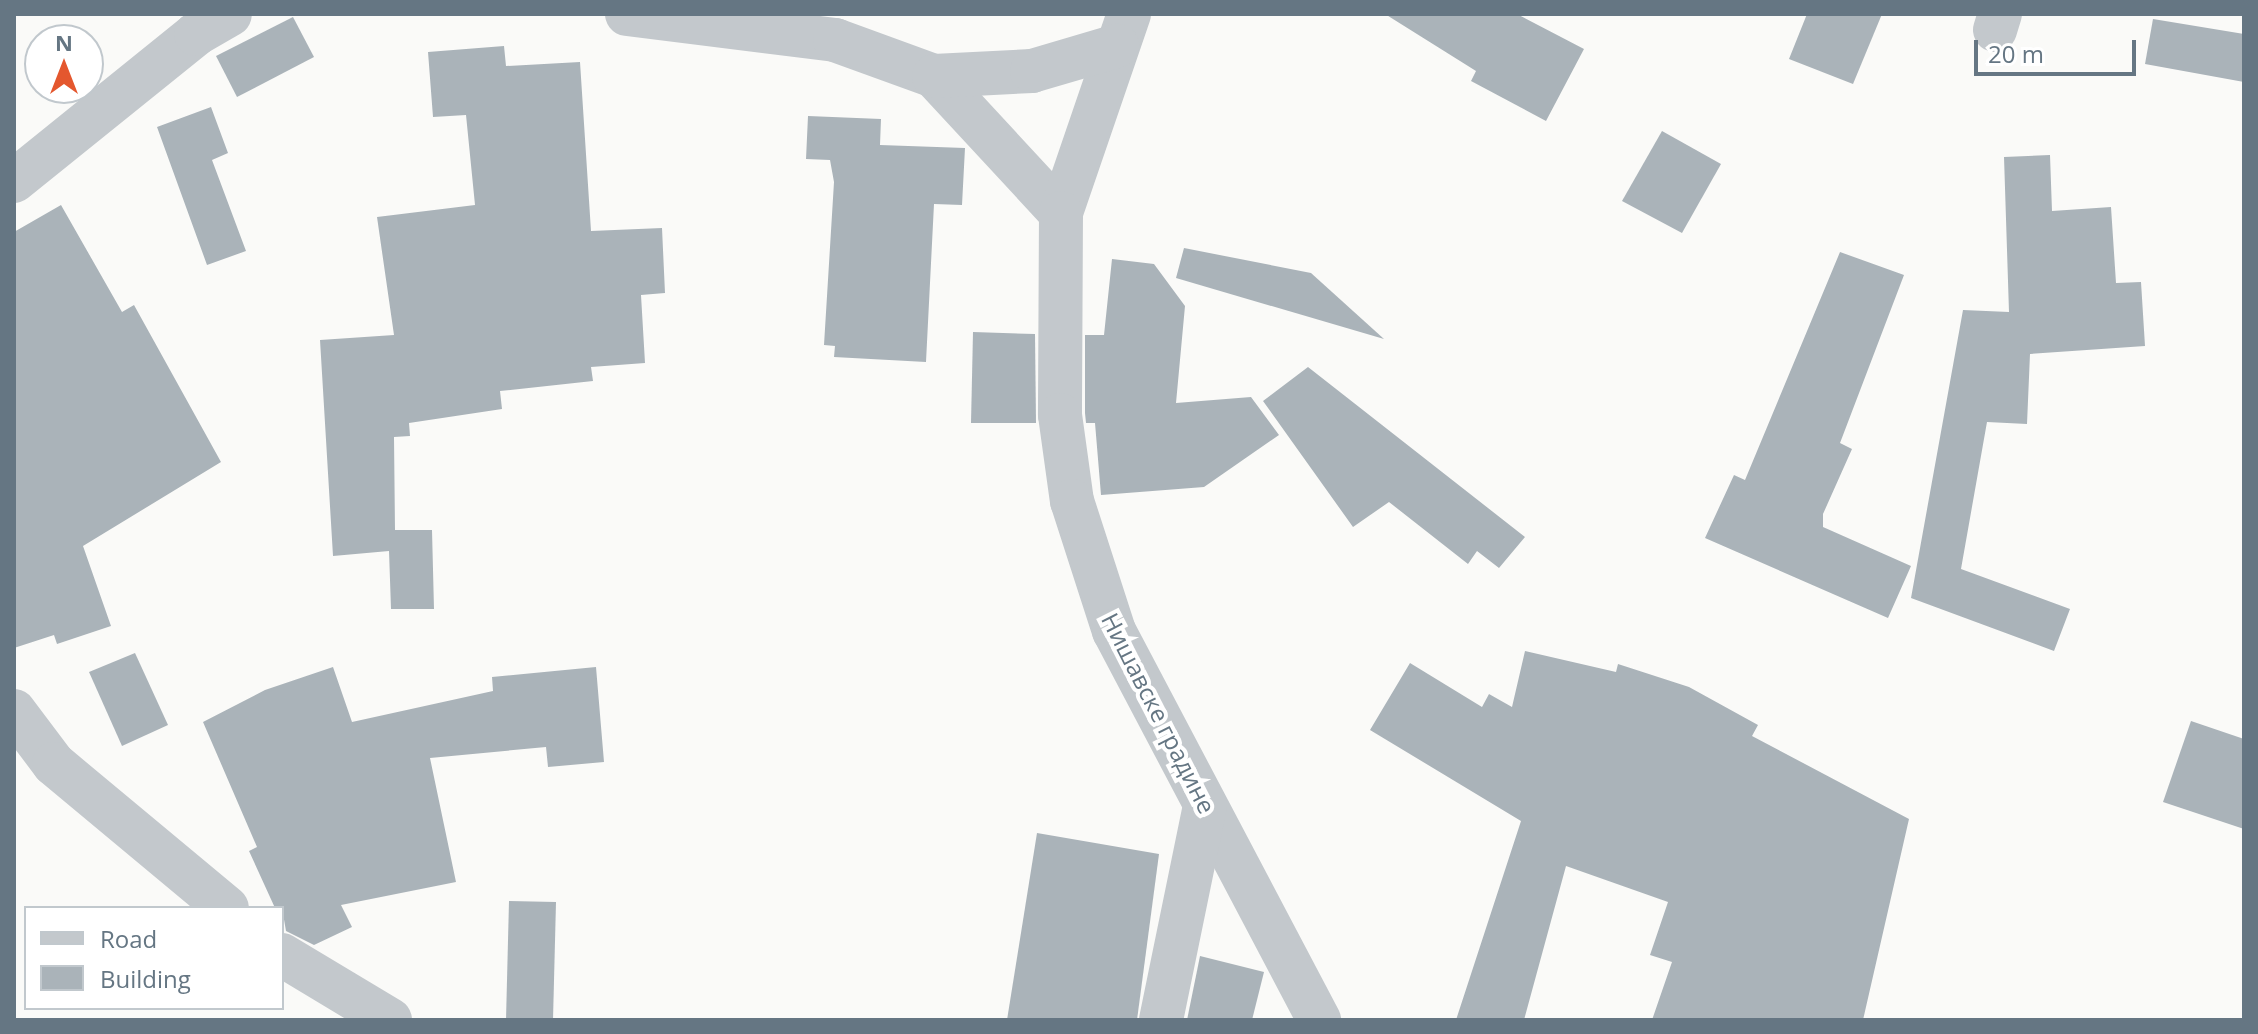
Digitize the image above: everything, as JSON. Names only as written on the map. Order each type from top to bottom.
[{"type":"street","points":[[14,181],[196,34],[230,14]]},
{"type":"street","points":[[627,14],[835,40],[934,76],[1032,71],[1123,30]]},
{"type":"street","name":"Нишавске градине","points":[[1123,30],[1061,213],[1060,415],[1072,501],[1114,631],[1319,1020]]},
{"type":"street","points":[[934,76],[1061,213]]},
{"type":"street","points":[[14,711],[54,764],[225,906]]},
{"type":"street","points":[[1161,1020],[1205,805]]},
{"type":"street","points":[[284,956],[390,1020]]},
{"type":"building","points":[[1385,14],[1517,14],[1584,49],[1546,121],[1471,81],[1476,71]]},
{"type":"building","points":[[1807,14],[1882,14],[1853,84],[1789,59]]},
{"type":"building","points":[[293,17],[314,57],[237,97],[216,56]]},
{"type":"building","points":[[2153,19],[2244,34],[2244,82],[2145,64]]},
{"type":"building","points":[[504,46],[506,66],[580,62],[591,231],[662,228],[665,293],[641,295],[645,363],[591,367],[593,381],[500,391],[502,409],[409,423],[410,436],[394,437],[395,530],[432,530],[434,609],[391,609],[389,551],[333,556],[320,340],[394,335],[377,217],[475,205],[466,115],[433,117],[428,52]]},
{"type":"building","points":[[211,107],[228,153],[212,160],[246,251],[207,265],[157,127]]},
{"type":"building","points":[[808,116],[881,119],[880,145],[965,148],[962,205],[934,204],[926,362],[834,357],[835,346],[824,345],[834,182],[830,160],[806,159]]},
{"type":"building","points":[[1662,131],[1721,164],[1682,233],[1622,201]]},
{"type":"building","points":[[2050,155],[2052,211],[2111,207],[2116,283],[2141,282],[2145,346],[2030,354],[2027,424],[1987,422],[1961,569],[2070,609],[2054,651],[1911,598],[1963,310],[2009,312],[2004,157]]},
{"type":"building","points":[[61,205],[122,312],[134,305],[221,462],[83,546],[111,626],[57,644],[54,635],[14,648],[14,232]]},
{"type":"building","points":[[1184,248],[1311,273],[1384,339],[1176,278]]},
{"type":"building","points":[[1840,252],[1904,275],[1840,443],[1852,449],[1823,514],[1823,527],[1911,566],[1888,618],[1705,538],[1734,475],[1745,480]]},
{"type":"building","points":[[1112,259],[1154,264],[1185,306],[1176,403],[1251,397],[1279,435],[1204,487],[1101,495],[1095,423],[1086,423],[1085,413],[1085,335],[1104,335]]},
{"type":"building","points":[[973,332],[1035,334],[1036,423],[971,423]]},
{"type":"building","points":[[1308,367],[1525,537],[1499,568],[1477,551],[1468,564],[1389,502],[1353,527],[1263,401]]},
{"type":"building","points":[[1525,651],[1616,672],[1618,664],[1689,687],[1758,725],[1752,736],[1909,819],[1863,1020],[1652,1020],[1672,962],[1650,955],[1668,902],[1566,866],[1524,1020],[1456,1020],[1521,821],[1370,730],[1410,663],[1482,707],[1489,694],[1512,707]]},
{"type":"building","points":[[135,653],[168,725],[122,746],[89,672]]},
{"type":"building","points":[[333,667],[352,722],[493,691],[492,677],[596,667],[604,762],[548,767],[546,747],[430,758],[456,882],[341,905],[352,927],[314,945],[286,931],[284,906],[274,906],[249,851],[257,847],[203,722],[265,690]]},
{"type":"building","points":[[2191,721],[2244,739],[2244,829],[2163,802]]},
{"type":"building","points":[[1037,833],[1159,854],[1137,1020],[1007,1020]]},
{"type":"building","points":[[509,901],[556,902],[553,1020],[506,1020]]},
{"type":"building","points":[[1200,956],[1264,972],[1252,1020],[1187,1020]]}]
